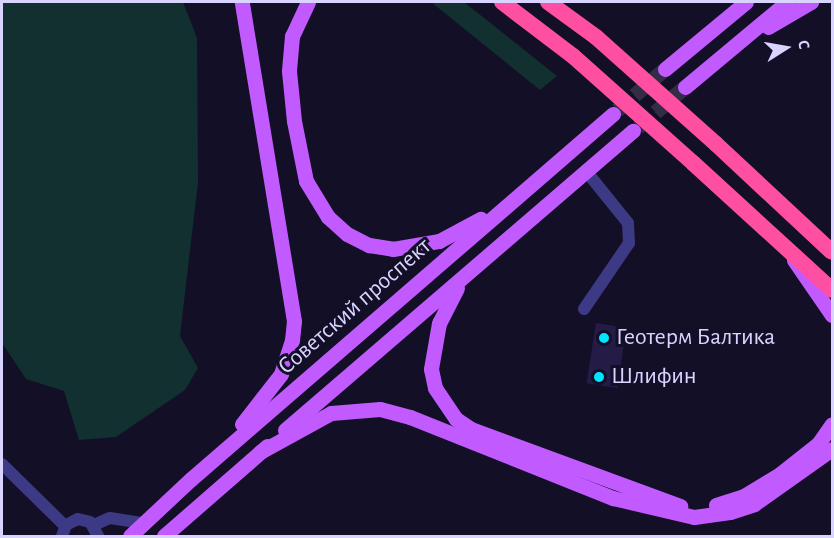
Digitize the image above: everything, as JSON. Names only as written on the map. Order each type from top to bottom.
[{"type":"highway","points":[[502,2],[573,57],[832,290]]},
{"type":"highway","points":[[548,2],[596,37],[832,252]]},
{"type":"main road","points":[[191,479],[264,399],[281,374],[292,340],[292,300],[242,2]]},
{"type":"main road","points":[[308,2],[292,36],[289,71],[300,159],[316,201],[347,234],[369,245],[393,249],[439,240],[459,233],[546,172]]},
{"type":"main road","points":[[555,2],[568,17]]},
{"type":"main road","points":[[685,87],[787,2]]},
{"type":"main road","points":[[729,50],[811,2]]},
{"type":"main road","points":[[665,69],[742,3]]},
{"type":"main road","name":"Советский проспект","points":[[130,537],[191,479],[613,114]]},
{"type":"main road","name":"Советский проспект","points":[[164,537],[633,131]]},
{"type":"main road","points":[[817,236],[832,244]]},
{"type":"main road","points":[[783,245],[832,315]]},
{"type":"main road","points":[[462,280],[439,323],[431,369],[435,388],[456,419],[493,437],[656,499],[693,508],[729,502],[761,486],[818,444],[832,424]]},
{"type":"main road","points":[[260,452],[331,413],[380,409],[410,417],[613,498],[694,517],[730,513],[754,504],[832,449]]},
{"type":"street","points":[[584,309],[628,243],[628,223],[586,171]]},
{"type":"street","points":[[2,464],[64,531],[78,519],[96,531],[110,518],[143,523]]},
{"type":"green space","points":[[2,2],[183,2],[197,38],[198,182],[180,336],[198,368],[185,390],[116,437],[79,440],[64,391],[26,379],[2,343]]},
{"type":"green space","points":[[431,2],[464,2],[557,76],[540,90]]},
{"type":"building","points":[[596,323],[627,328],[617,388],[586,383]]},
{"type":"tunnel","points":[[617,110],[665,69]]},
{"type":"tunnel","points":[[638,127],[685,87]]},
{"type":"place","name":"Геотерм Балтика","points":[[604,338]]},
{"type":"place","name":"Шлифин","points":[[599,377]]}]
